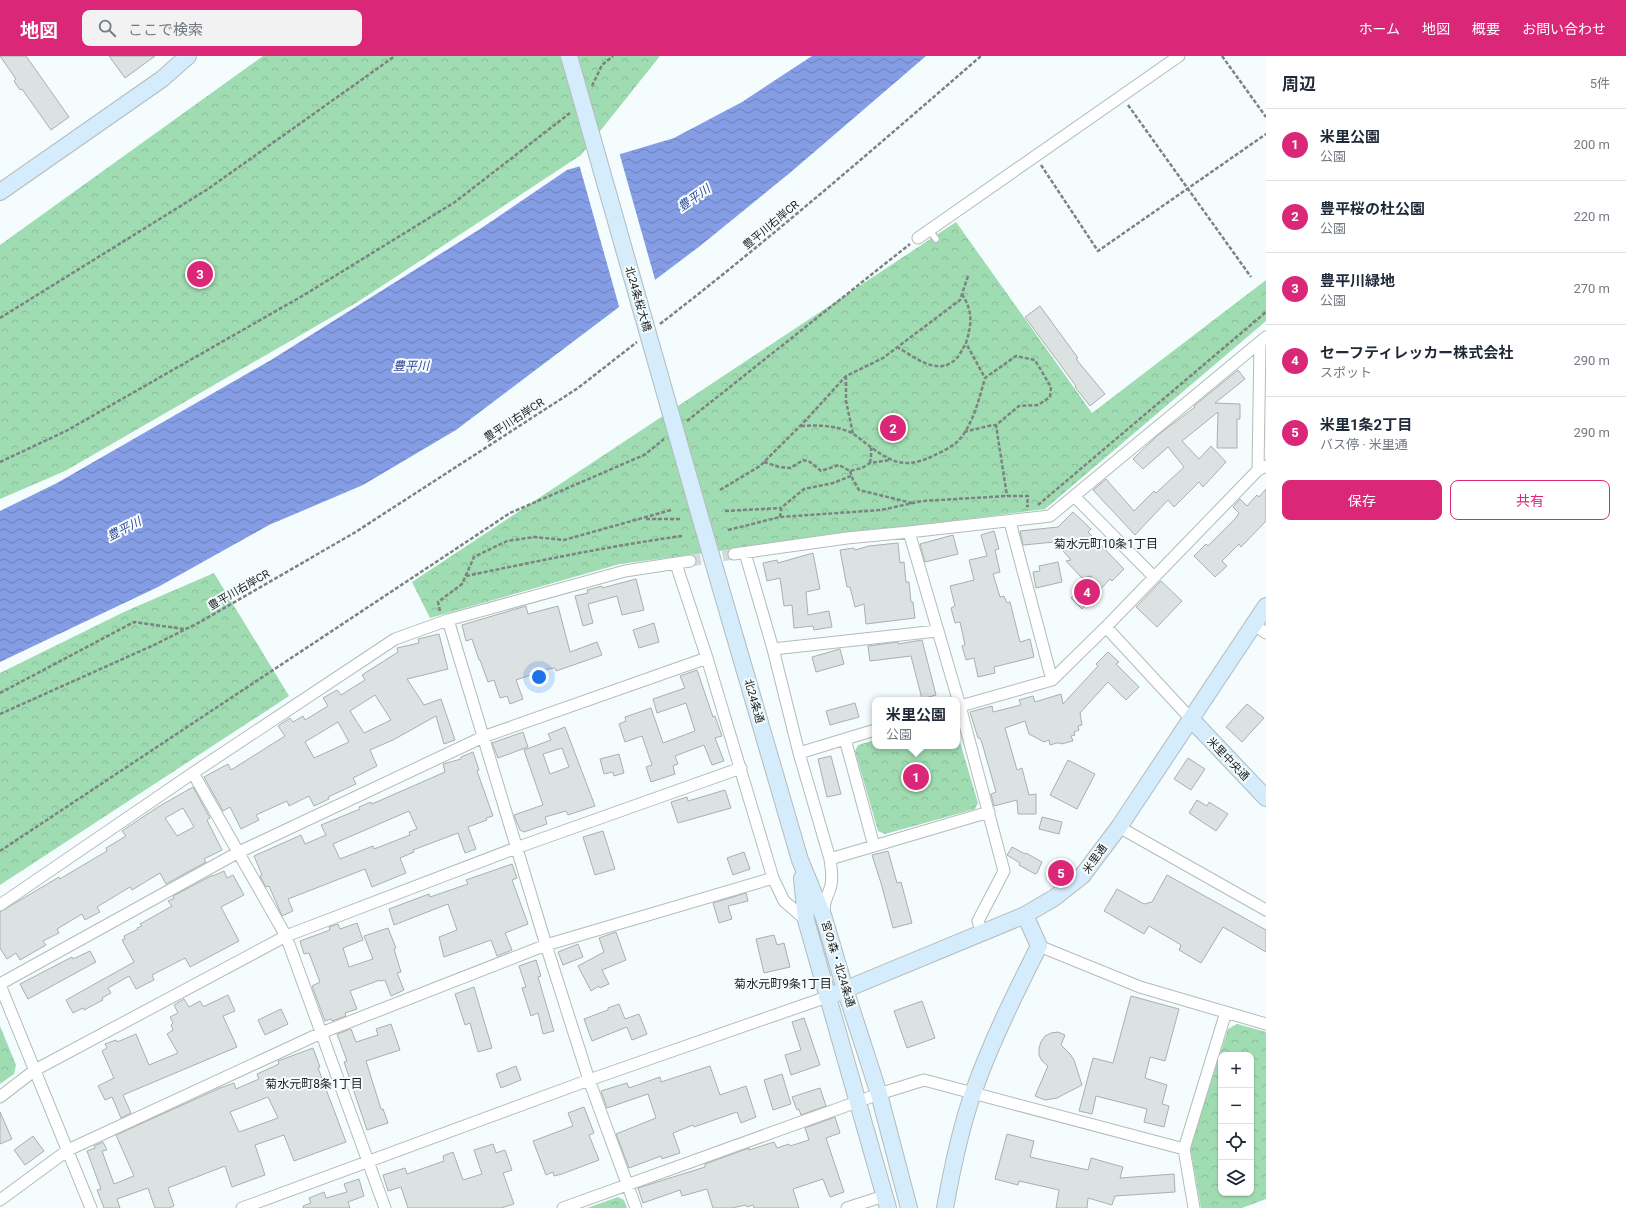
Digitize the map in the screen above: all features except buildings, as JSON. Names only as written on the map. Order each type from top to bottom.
[{"type":"street","name":"北24条桜大橋","points":[[569,56],[708,541]]},
{"type":"street","points":[[918,238],[932,234],[1036,156],[1179,56]]},
{"type":"street","points":[[0,192],[162,79],[182,57]]},
{"type":"street","points":[[960,705],[1052,680],[1262,468],[1263,339]]},
{"type":"street","points":[[824,918],[824,901],[832,884],[830,859],[799,753],[773,650],[739,554],[847,538],[1010,522],[1050,516],[1263,339]]},
{"type":"street","points":[[1074,496],[1154,577]]},
{"type":"street","points":[[1010,522],[1052,680]]},
{"type":"street","points":[[909,532],[955,697]]},
{"type":"street","name":"北24条通","points":[[708,541],[800,860]]},
{"type":"street","points":[[0,905],[193,773],[395,639],[445,621],[625,571],[690,561]]},
{"type":"street","points":[[676,564],[741,768],[772,878],[784,901],[806,920]]},
{"type":"street","name":"米里通","points":[[827,996],[1025,915],[1054,898],[1082,876],[1119,827],[1191,719],[1260,629],[1266,606]]},
{"type":"street","points":[[445,621],[483,737],[516,848],[589,1080],[636,1208]]},
{"type":"street","points":[[1106,627],[1191,719]]},
{"type":"street","points":[[773,650],[937,631]]},
{"type":"street","points":[[91,1208],[0,985],[237,853],[483,737],[707,658]]},
{"type":"street","points":[[960,713],[989,812],[1004,871],[978,921],[982,933]]},
{"type":"street","name":"米里中央通","points":[[1191,719],[1266,798]]},
{"type":"street","points":[[799,753],[872,731]]},
{"type":"street","points":[[845,739],[874,846]]},
{"type":"street","points":[[0,1097],[35,1070],[286,936],[516,848],[741,768]]},
{"type":"street","points":[[193,773],[237,853],[286,936],[385,1208]]},
{"type":"street","points":[[830,859],[989,812]]},
{"type":"street","points":[[1119,827],[1266,910]]},
{"type":"street","name":"宮の森・北24条通","points":[[800,860],[824,918],[879,1094],[909,1208]]},
{"type":"street","name":"宮の森・北24条通","points":[[800,860],[806,920],[886,1202]]},
{"type":"street","points":[[0,1200],[68,1150],[321,1033],[546,945],[772,878]]},
{"type":"street","points":[[1025,915],[1039,946],[1140,987],[1266,1024]]},
{"type":"street","points":[[944,1208],[957,1146],[973,1094],[993,1040],[1039,946]]},
{"type":"street","points":[[242,1208],[589,1080],[827,996]]},
{"type":"street","points":[[1194,1208],[1184,1149],[1226,1012]]},
{"type":"street","points":[[563,1208],[879,1094],[924,1080],[1184,1149]]},
{"type":"street","points":[[847,1208],[886,1202]]},
{"type":"path","points":[[0,318],[208,189],[395,56]]},
{"type":"path","points":[[592,87],[602,65],[613,56]]},
{"type":"path","name":"豊平川右岸CR","points":[[660,325],[723,276],[981,56]]},
{"type":"path","points":[[1222,56],[1266,117]]},
{"type":"path","points":[[1122,96],[1251,277]]},
{"type":"path","points":[[0,462],[66,431],[310,291],[455,202],[573,111]]},
{"type":"path","points":[[1036,156],[1098,251],[1266,134]]},
{"type":"path","points":[[681,425],[918,238]]},
{"type":"path","points":[[720,490],[760,466],[800,426],[846,376],[883,358],[960,300],[968,276]]},
{"type":"path","points":[[897,347],[930,366],[939,367],[949,365],[957,358],[966,343],[972,319],[969,305],[962,294]]},
{"type":"path","points":[[728,530],[780,517],[881,510],[922,501],[1028,496],[1027,506],[1036,506],[1266,312]]},
{"type":"path","name":"豊平川右岸CR","points":[[0,714],[154,645],[354,533],[578,388],[641,339]]},
{"type":"path","points":[[966,343],[985,378]]},
{"type":"path","points":[[800,426],[815,425],[835,427],[854,434],[871,448],[890,460],[903,464],[918,463],[941,452],[957,442],[964,432],[980,396],[985,378],[1016,356],[1036,360],[1051,386],[1050,397],[1038,405],[1019,406],[996,425],[964,432]]},
{"type":"path","points":[[846,376],[846,401],[854,434]]},
{"type":"path","points":[[996,425],[1007,496]]},
{"type":"path","points":[[0,851],[510,513],[644,455],[669,435]]},
{"type":"path","points":[[870,463],[872,456],[871,448]]},
{"type":"path","points":[[764,462],[779,467],[791,468],[803,460],[810,462],[821,471],[839,465],[850,471],[852,480],[859,490],[912,503]]},
{"type":"path","points":[[850,471],[862,468],[870,463],[890,460]]},
{"type":"path","points":[[725,511],[781,508],[804,489],[832,483],[852,476]]},
{"type":"path","points":[[780,517],[781,508]]},
{"type":"path","points":[[445,621],[438,602],[462,584],[474,557],[507,541],[534,537],[564,540],[671,510]]},
{"type":"path","points":[[641,519],[681,519]]},
{"type":"path","points":[[466,576],[552,558],[682,536]]},
{"type":"path","points":[[0,692],[134,622],[185,629]]},
{"type":"green space","points":[[263,56],[660,56],[581,155],[356,303],[65,471],[0,499],[0,245]]},
{"type":"green space","points":[[956,222],[1092,413],[1266,280],[1266,321],[1045,509],[620,564],[430,618],[412,582]]},
{"type":"green space","points":[[214,573],[289,696],[0,885],[0,673],[126,611]]},
{"type":"green space","points":[[872,741],[872,749],[960,749],[960,742],[978,803],[975,809],[885,834],[878,831],[855,751],[858,745]]},
{"type":"green space","points":[[1237,1024],[1266,1032],[1266,1199],[1242,1208],[1201,1208],[1190,1147],[1218,1060],[1218,1196],[1254,1196],[1254,1052],[1221,1052],[1228,1029]]},
{"type":"green space","points":[[0,1026],[16,1065],[14,1074],[0,1084]]},
{"type":"green space","points":[[618,1197],[624,1200],[627,1208],[587,1208]]},
{"type":"water","name":"豊平川","points":[[812,56],[926,56],[791,172],[700,246],[456,430],[363,485],[269,525],[158,587],[0,662],[0,511],[57,483],[271,360],[480,229],[567,170],[674,138],[742,102]]},
{"type":"pier","points":[[619,152],[656,283],[620,310],[579,164]]},
{"type":"tunnel","points":[[690,561],[734,554]]},
{"type":"place","name":"豊平川緑地","points":[[200,274]]},
{"type":"place","name":"豊平桜の杜公園","points":[[893,428]]},
{"type":"place","name":"セーフティレッカー株式会社","points":[[1087,592]]},
{"type":"place","name":"米里公園","points":[[916,777]]},
{"type":"place","name":"米里1条2丁目","points":[[1061,873]]},
{"type":"district","name":"菊水元町10条1丁目","points":[[1106,544]]},
{"type":"district","name":"菊水元町9条1丁目","points":[[783,984]]},
{"type":"district","name":"菊水元町8条1丁目","points":[[314,1084]]}]
